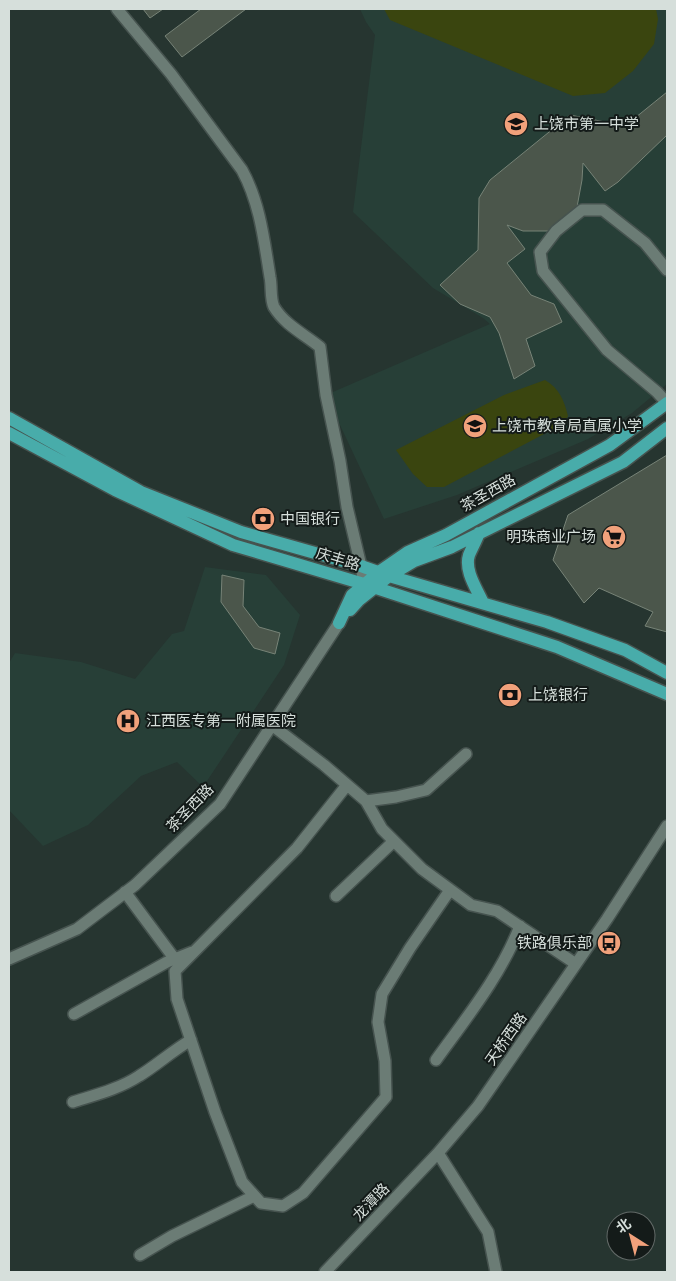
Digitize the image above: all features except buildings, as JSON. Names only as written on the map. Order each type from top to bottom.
[{"type":"main road","name":"茶圣西路","points":[[339,623],[352,595],[369,586],[408,552],[446,535],[610,445],[667,403]]},
{"type":"main road","points":[[9,418],[141,492],[240,532],[547,622],[626,650],[667,673]]},
{"type":"main road","name":"茶圣西路","points":[[384,574],[452,547],[623,462],[667,428]]},
{"type":"main road","name":"庆丰路","points":[[9,433],[115,490],[233,545],[369,586],[557,647],[667,694]]},
{"type":"main road","points":[[479,534],[469,557],[469,564],[470,574],[483,603]]},
{"type":"street","points":[[117,9],[177,82],[249,182],[260,215],[272,284],[273,305],[285,322],[320,347],[326,395],[340,461],[347,507],[361,566],[369,586]]},
{"type":"street","points":[[667,270],[644,243],[603,210],[582,210],[556,231],[540,252],[543,271],[607,350],[657,392],[667,403]]},
{"type":"street","name":"茶圣西路","points":[[9,959],[77,929],[136,885],[220,804],[339,623]]},
{"type":"street","points":[[272,726],[366,801],[382,829],[422,869],[470,905],[497,911],[576,964]]},
{"type":"street","points":[[366,801],[426,790],[466,754]]},
{"type":"street","points":[[347,785],[297,848],[175,971],[177,999],[242,1182],[261,1203],[283,1206],[303,1193],[386,1097],[385,1061],[378,1022],[382,994],[410,948],[450,890]]},
{"type":"street","name":"天桥西路","points":[[438,1152],[478,1106],[576,964],[667,826]]},
{"type":"street","points":[[336,896],[394,841]]},
{"type":"street","points":[[126,892],[174,958]]},
{"type":"street","points":[[436,1060],[486,990],[511,948],[520,926]]},
{"type":"street","points":[[74,1014],[174,958],[196,950]]},
{"type":"street","points":[[73,1102],[112,1089],[138,1077],[191,1040]]},
{"type":"street","points":[[438,1152],[488,1232],[496,1272]]},
{"type":"street","name":"龙潭路","points":[[324,1272],[438,1152]]},
{"type":"street","points":[[140,1254],[172,1236],[254,1196]]},
{"type":"shaded area","name":"上饶市第一中学","points":[[360,9],[667,9],[667,384],[632,413],[588,439],[457,495],[384,519],[326,395],[490,324],[433,288],[353,212],[375,35]]},
{"type":"shaded area","name":"江西医专第一附属医院","points":[[205,567],[266,575],[300,615],[284,665],[203,787],[177,762],[141,776],[88,825],[43,846],[9,810],[9,663],[15,653],[81,662],[135,679],[172,634],[184,631]]},
{"type":"green space","points":[[384,9],[656,9],[658,19],[654,44],[633,71],[605,93],[573,96],[390,20]]},
{"type":"green space","points":[[545,380],[554,387],[563,400],[568,416],[563,424],[444,487],[427,487],[413,474],[396,450],[504,395]]},
{"type":"place","name":"上饶市第一中学","points":[[516,124]]},
{"type":"place","name":"上饶市教育局直属小学","points":[[475,426]]},
{"type":"place","name":"中国银行","points":[[263,519]]},
{"type":"place","name":"明珠商业广场","points":[[614,537]]},
{"type":"place","name":"上饶银行","points":[[510,695]]},
{"type":"place","name":"江西医专第一附属医院","points":[[128,721]]},
{"type":"place","name":"铁路俱乐部","points":[[609,943]]}]
